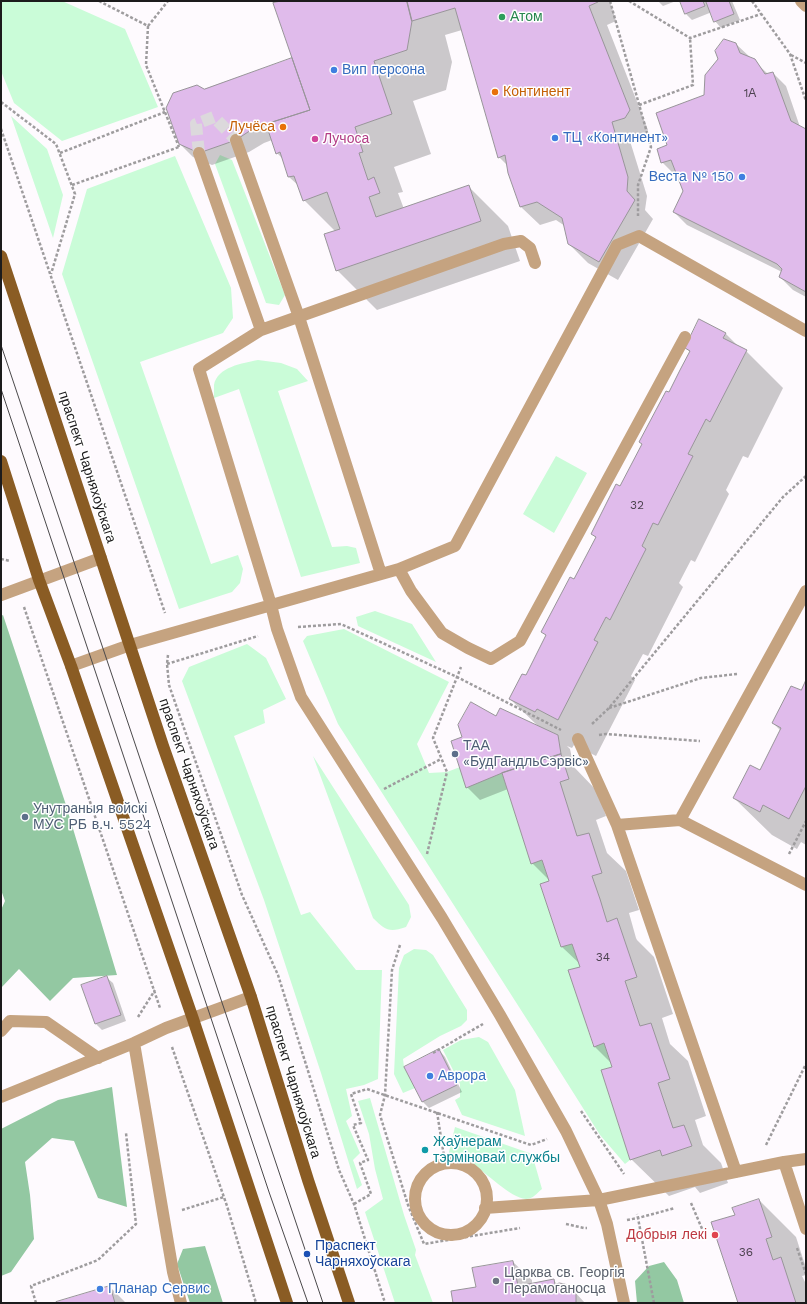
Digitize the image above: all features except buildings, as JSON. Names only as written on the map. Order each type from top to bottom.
[{"type":"main road","name":"праспект Чарняхоўскага","points":[[1,256],[163,746],[251,997],[308,1180],[349,1303]]},
{"type":"main road","points":[[1,461],[39,580],[71,666],[193,1019],[287,1303]]},
{"type":"lane","points":[[801,1],[806,6]]},
{"type":"lane","points":[[236,140],[299,317],[381,574]]},
{"type":"lane","points":[[199,153],[261,330]]},
{"type":"lane","points":[[71,666],[130,645],[399,569],[455,546],[617,245],[639,236],[806,331]]},
{"type":"lane","points":[[535,263],[530,248],[521,241],[504,244],[261,330],[199,369],[272,606],[277,629],[301,697],[442,918],[500,1015],[566,1131],[599,1200],[607,1224],[624,1303]]},
{"type":"lane","points":[[399,569],[411,591],[442,633],[491,659],[520,641],[685,337]]},
{"type":"lane","points":[[1,595],[101,558]]},
{"type":"lane","points":[[680,820],[806,591]]},
{"type":"lane","points":[[578,739],[617,825],[736,1172]]},
{"type":"lane","points":[[617,825],[680,820],[806,885]]},
{"type":"lane","points":[[1,1098],[134,1044],[166,1028],[251,997]]},
{"type":"lane","points":[[1,1031],[10,1021],[46,1022],[98,1058]]},
{"type":"lane","points":[[134,1044],[170,1258],[181,1303]]},
{"type":"lane","points":[[485,1208],[599,1200],[784,1162],[806,1159]]},
{"type":"lane","points":[[784,1162],[806,1229]]},
{"type":"lane","points":[[445,1163],[458,1163],[467,1166],[481,1179],[486,1191],[485,1208],[480,1219],[471,1229],[459,1234],[444,1234],[429,1228],[419,1216],[415,1204],[415,1192],[420,1178],[432,1167],[445,1163]]},
{"type":"path","points":[[99,1],[148,26],[168,1]]},
{"type":"path","points":[[610,1],[651,147],[638,185],[639,236]]},
{"type":"path","points":[[629,1],[690,38],[761,14]]},
{"type":"path","points":[[752,1],[790,54],[806,101]]},
{"type":"path","points":[[639,105],[693,85],[690,38]]},
{"type":"path","points":[[790,54],[806,63]]},
{"type":"path","points":[[1,102],[56,144],[75,194],[50,275]]},
{"type":"path","points":[[60,153],[165,112]]},
{"type":"path","points":[[1,129],[172,634],[167,664],[169,684],[242,895],[278,975],[339,1170],[354,1204],[385,1303]]},
{"type":"path","points":[[72,185],[179,147]]},
{"type":"path","points":[[578,739],[609,708],[783,497],[806,476]]},
{"type":"path","points":[[10,561],[18,589],[224,1197],[256,1303]]},
{"type":"path","points":[[167,664],[277,629],[341,624],[457,678],[578,739],[606,734],[722,743]]},
{"type":"path","points":[[426,856],[447,772],[433,738],[468,648]]},
{"type":"path","points":[[609,708],[701,678],[762,671]]},
{"type":"path","points":[[383,789],[442,759]]},
{"type":"path","points":[[780,872],[806,821]]},
{"type":"path","points":[[385,1095],[392,970],[400,945]]},
{"type":"path","points":[[118,1050],[155,990]]},
{"type":"path","points":[[432,1053],[500,1015]]},
{"type":"path","points":[[764,1150],[806,1064]]},
{"type":"path","points":[[354,1204],[371,1194],[360,1163],[368,1160],[353,1125],[361,1123],[351,1094],[367,1089],[531,1145],[566,1131]]},
{"type":"path","points":[[580,1109],[626,1176]]},
{"type":"path","points":[[437,1112],[445,1163]]},
{"type":"path","points":[[36,1303],[31,1286],[98,1260],[136,1224],[126,1129]]},
{"type":"path","points":[[186,1208],[224,1197]]},
{"type":"path","points":[[698,1201],[690,1203],[703,1231]]},
{"type":"path","points":[[654,1303],[638,1218],[675,1208]]},
{"type":"green space","points":[[1,1],[62,1],[125,29],[158,107],[62,141],[14,103],[1,71]]},
{"type":"green space","points":[[11,116],[47,149],[63,195],[53,238]]},
{"type":"green space","points":[[220,155],[232,160],[285,295],[279,305],[266,303],[215,164]]},
{"type":"green space","points":[[175,156],[231,288],[233,318],[223,333],[140,362],[211,564],[238,555],[243,569],[240,583],[232,592],[179,609],[62,274],[87,189]]},
{"type":"green space","points":[[258,360],[281,363],[297,369],[308,381],[278,391],[332,547],[347,546],[356,548],[360,563],[301,577],[239,389],[214,398],[214,385],[220,374],[232,367]]},
{"type":"green space","points":[[556,456],[587,473],[554,533],[523,514]]},
{"type":"green space","points":[[375,611],[412,624],[436,662],[358,626],[356,617]]},
{"type":"green space","name":"Унутраныя войскі МУС РБ в.ч. 5524","points":[[3,615],[65,802],[117,975],[73,978],[50,1001],[19,969],[1,988],[1,910],[5,901],[1,890],[1,616]]},
{"type":"green space","points":[[344,629],[449,682],[417,744],[429,773],[447,772],[460,767],[466,787],[502,773],[531,863],[542,860],[549,881],[540,884],[561,947],[572,944],[580,967],[569,970],[593,1046],[604,1043],[612,1067],[601,1070],[630,1160],[625,1164],[600,1135],[338,724],[303,641],[307,636]]},
{"type":"green space","points":[[247,644],[266,658],[286,699],[263,710],[265,723],[234,736],[301,915],[310,912],[356,970],[382,970],[378,1079],[364,1085],[346,1089],[352,1116],[346,1121],[360,1153],[353,1160],[362,1185],[357,1189],[321,1073],[264,900],[182,681],[189,667]]},
{"type":"green space","points":[[313,756],[409,905],[411,917],[406,927],[391,930],[384,928],[373,918]]},
{"type":"green space","points":[[414,949],[426,950],[433,955],[467,1010],[467,1020],[461,1026],[440,1036],[403,1059],[404,1067],[415,1088],[403,1093],[394,1074],[399,968],[404,955]]},
{"type":"green space","points":[[479,1037],[488,1042],[515,1090],[525,1136],[462,1115],[455,1100],[460,1097],[460,1084],[443,1050],[461,1040]]},
{"type":"green space","points":[[112,1087],[127,1207],[98,1198],[74,1141],[52,1138],[25,1162],[34,1239],[11,1272],[1,1276],[1,1129],[58,1100]]},
{"type":"green space","points":[[370,1098],[404,1215],[416,1250],[415,1255],[433,1303],[395,1303],[365,1212],[383,1199],[375,1169],[369,1134],[358,1101]]},
{"type":"green space","points":[[455,1127],[532,1154],[542,1189],[531,1198],[520,1198],[506,1190],[471,1163],[448,1156]]},
{"type":"green space","points":[[205,1246],[223,1303],[190,1303],[177,1264],[183,1249]]},
{"type":"green space","points":[[664,1262],[677,1280],[684,1303],[637,1303],[635,1281],[649,1266]]},
{"type":"tunnel","points":[[199,153],[196,124],[214,117],[236,140]]},
{"type":"tram line","points":[[1,345],[323,1303]]},
{"type":"tram line","points":[[1,389],[269,1192],[308,1303]]},
{"type":"place","name":"Атом","points":[[502,17]]},
{"type":"place","name":"Вип персона","points":[[334,70]]},
{"type":"place","name":"Континент","points":[[495,92]]},
{"type":"place","name":"Лучёса","points":[[283,127]]},
{"type":"place","name":"ТЦ «Континент»","points":[[555,138]]},
{"type":"place","name":"Лучоса","points":[[315,139]]},
{"type":"place","name":"Веста № 150","points":[[742,177]]},
{"type":"place","name":"ТАА «БудГандльСэрвіс»","points":[[455,754]]},
{"type":"place","name":"Унутраныя войскі МУС РБ в.ч. 5524","points":[[25,817]]},
{"type":"place","name":"Аврора","points":[[430,1076]]},
{"type":"place","name":"Жаўнерам тэрміновай службы","points":[[425,1150]]},
{"type":"place","name":"Добрыя лекі","points":[[715,1235]]},
{"type":"place","name":"Праспект Чарняхоўскага","points":[[307,1254]]},
{"type":"place","name":"Царква св. Георгія Перамоганосца","points":[[496,1281]]},
{"type":"place","name":"Планар Сервис","points":[[100,1289]]}]
